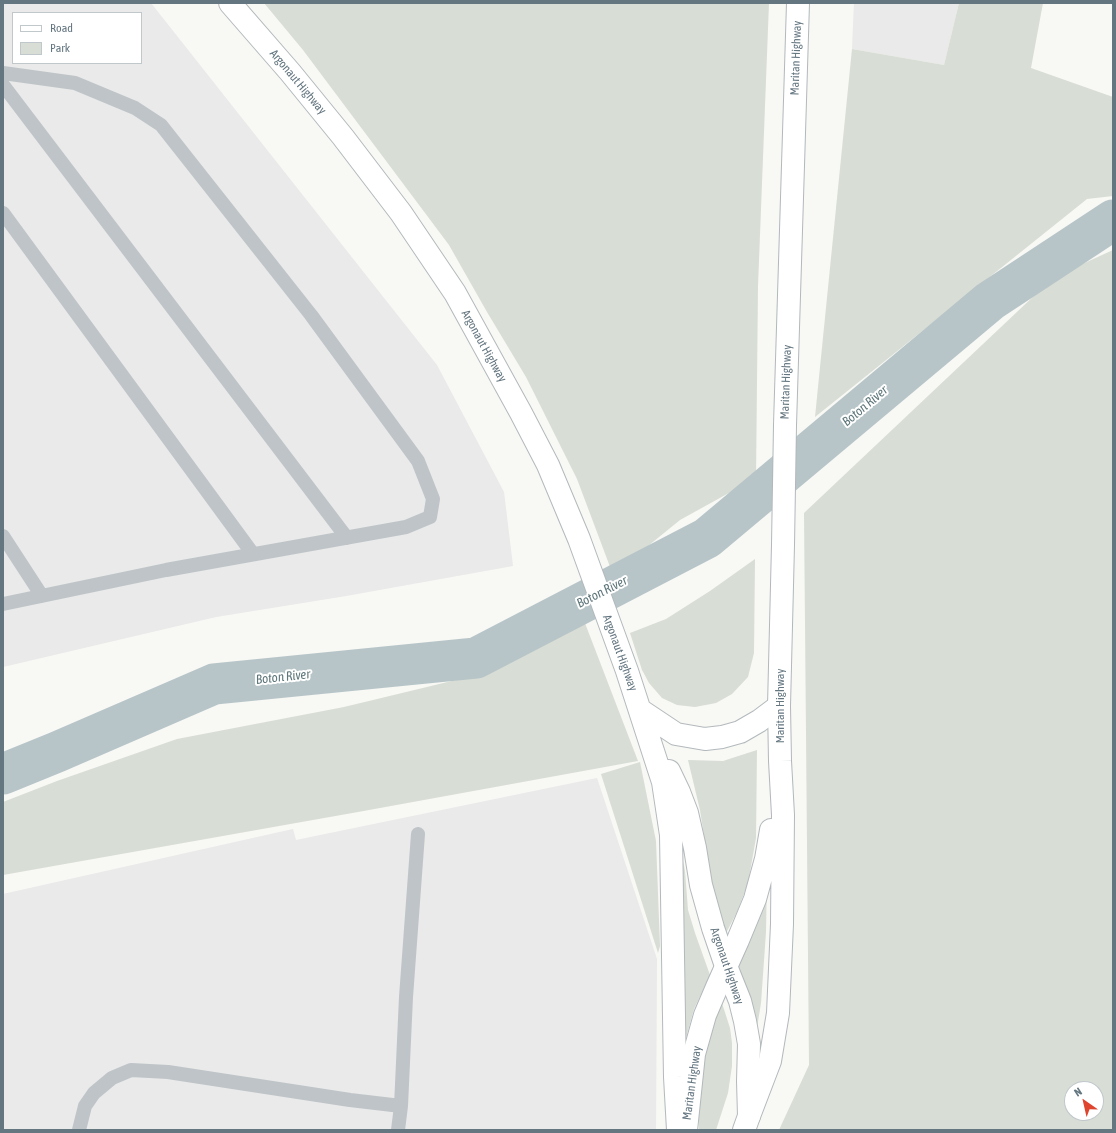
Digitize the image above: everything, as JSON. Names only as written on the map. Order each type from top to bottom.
[{"type":"main road","name":"Argonaut Highway","points":[[230,3],[290,72],[343,137],[401,213],[455,293],[548,465],[579,539],[627,671],[664,782],[671,835],[675,1070],[678,1130]]},
{"type":"main road","name":"Maritan Highway","points":[[747,1123],[770,1061],[778,1013],[782,924],[783,815],[779,706],[785,426],[798,3]]},
{"type":"main road","points":[[640,710],[676,734],[705,738],[722,737],[740,732],[760,721],[779,706]]},
{"type":"main road","name":"Argonaut Highway","points":[[650,740],[670,774],[687,813],[701,885],[713,928],[740,1001],[749,1044],[747,1123]]},
{"type":"main road","name":"Maritan Highway","points":[[686,1130],[694,1054],[705,1015],[755,899],[766,859],[780,761]]},
{"type":"lane","points":[[3,73],[75,83],[135,108],[162,125],[315,321],[418,461],[433,499],[430,517],[406,527],[166,570],[3,604]]},
{"type":"lane","points":[[3,85],[347,538]]},
{"type":"lane","points":[[3,213],[253,554]]},
{"type":"lane","points":[[3,536],[42,596]]},
{"type":"lane","points":[[398,1130],[401,1106],[406,997],[418,834]]},
{"type":"lane","points":[[78,1130],[85,1106],[94,1093],[112,1078],[131,1070],[168,1072],[350,1100],[401,1106]]},
{"type":"shaded area","points":[[3,3],[151,3],[437,365],[504,492],[513,566],[346,596],[216,617],[3,667]]},
{"type":"shaded area","points":[[854,3],[959,3],[944,65],[852,49]]},
{"type":"shaded area","points":[[597,778],[657,959],[656,1130],[3,1130],[3,894],[293,829],[296,840]]},
{"type":"green space","points":[[264,3],[769,3],[758,286],[756,478],[680,520],[648,546],[615,580],[577,479],[526,377],[449,245],[303,50]]},
{"type":"green space","points":[[959,3],[1043,3],[1031,68],[1113,97],[1113,196],[1087,199],[815,417],[852,49],[944,65]]},
{"type":"green space","points":[[1113,250],[1113,1130],[779,1130],[809,1065],[804,513],[1054,277]]},
{"type":"green space","points":[[755,559],[754,653],[748,677],[732,694],[716,703],[695,707],[677,705],[662,698],[649,683],[642,670],[630,633],[666,619],[710,591]]},
{"type":"green space","points":[[583,618],[638,761],[3,875],[3,802],[57,781],[177,739],[344,707],[460,679]]},
{"type":"green space","points":[[757,750],[756,838],[748,883],[737,912],[724,937],[712,887],[700,810],[688,760],[723,761]]},
{"type":"green space","points":[[640,762],[656,841],[660,946],[658,953],[601,774]]},
{"type":"green space","points":[[678,835],[685,871],[688,910],[710,975],[694,1009],[682,1052]]},
{"type":"green space","points":[[767,876],[766,932],[761,1003],[754,1046],[735,964]]},
{"type":"green space","points":[[720,997],[730,1028],[732,1043],[732,1066],[728,1093],[716,1130],[699,1130],[698,1085],[703,1054]]},
{"type":"waterway","name":"Boton River","points":[[3,774],[214,684],[476,658],[707,538],[990,301],[1113,220]]}]
